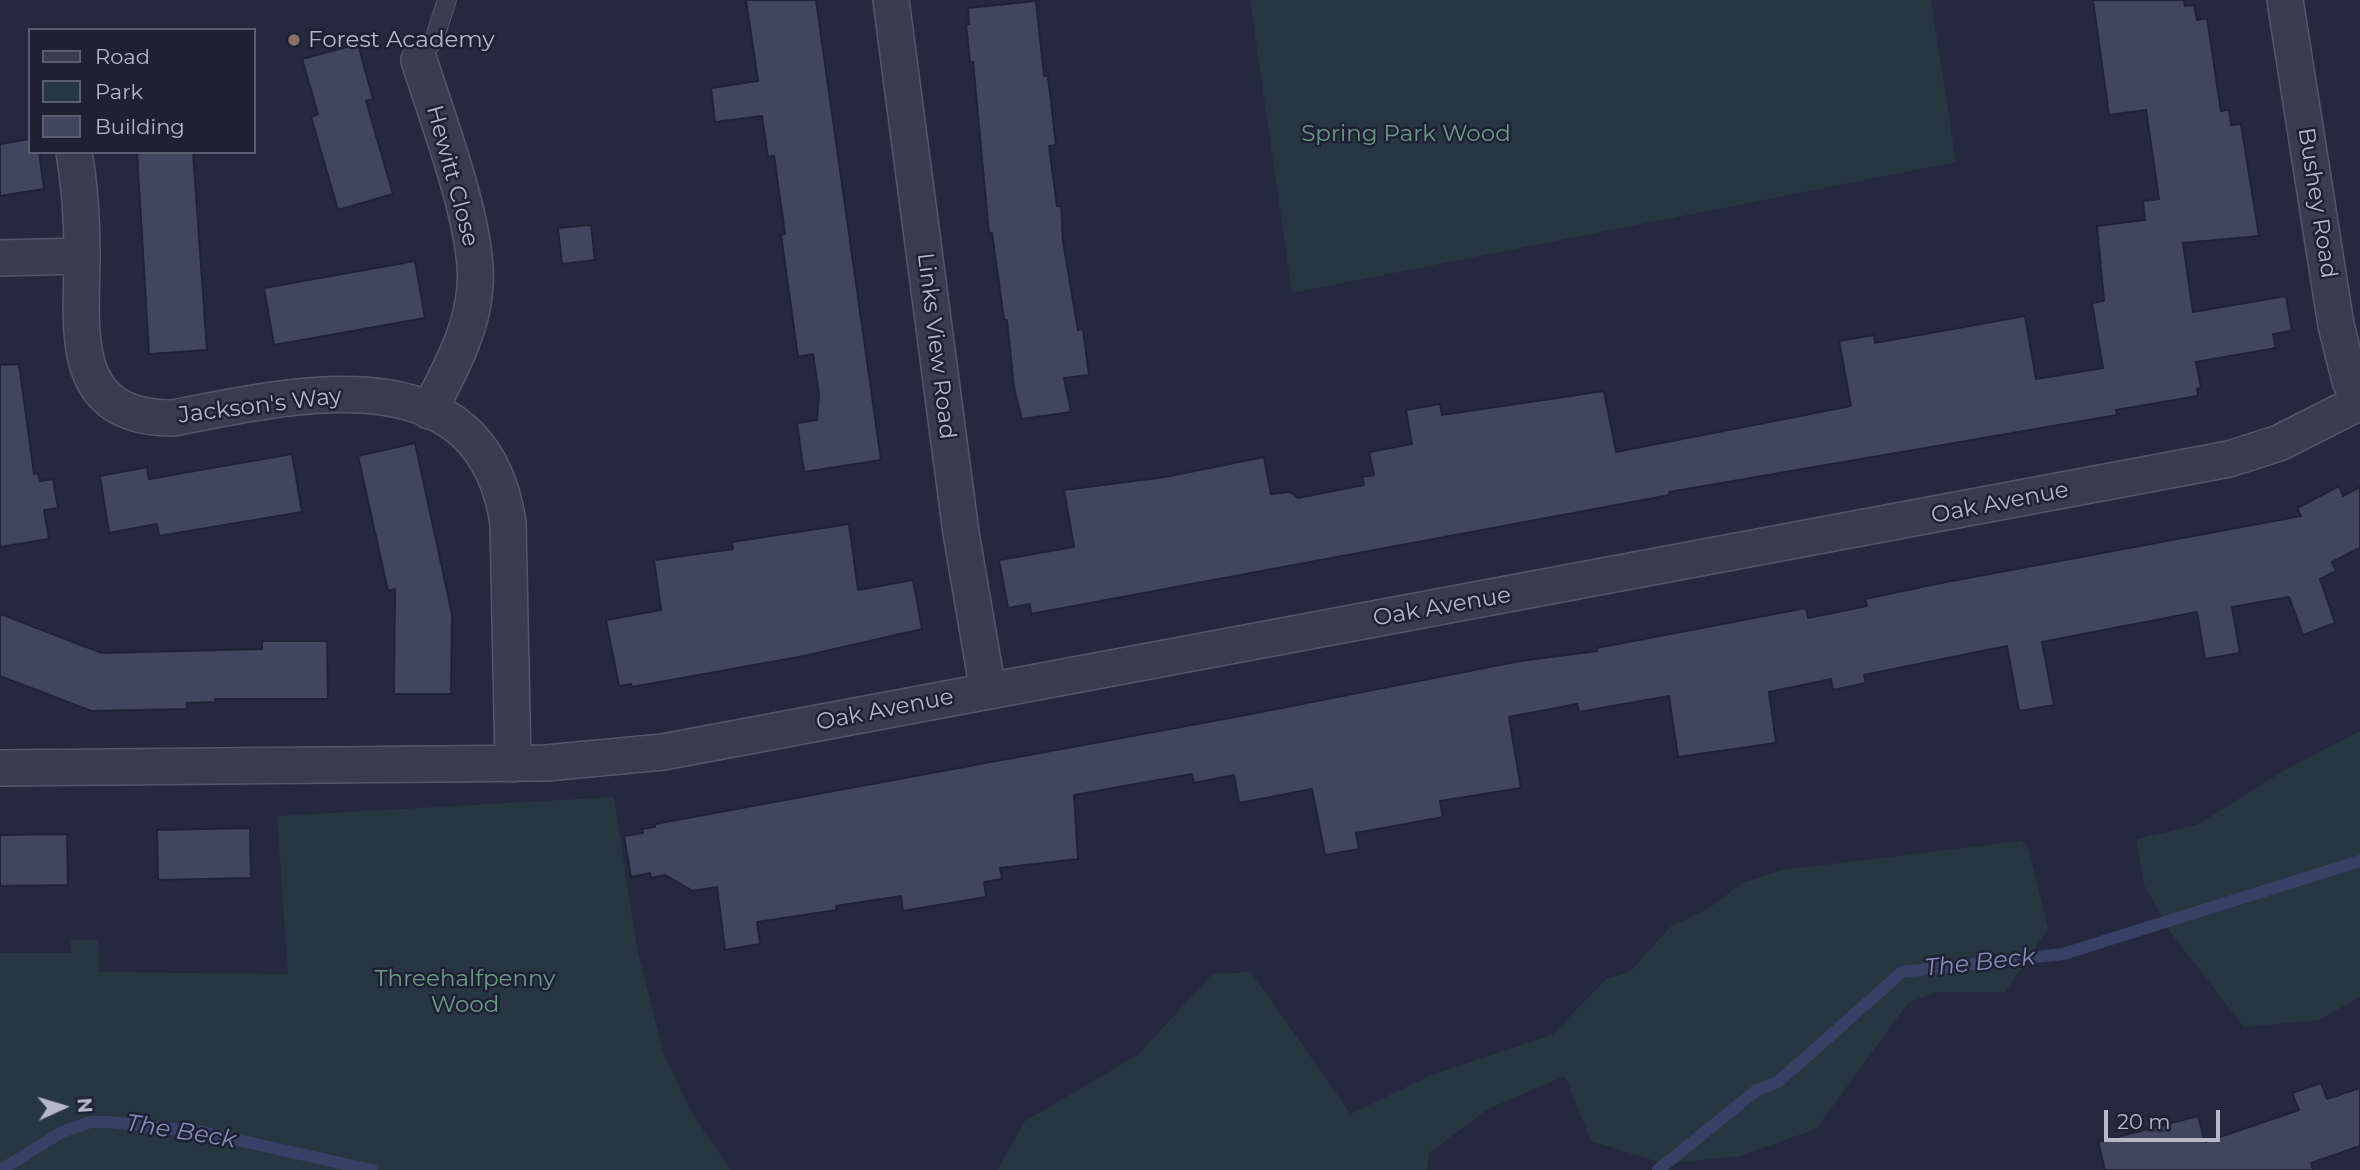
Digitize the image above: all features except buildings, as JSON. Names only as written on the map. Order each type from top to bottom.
[{"type":"street","name":"Links View Road","points":[[891,0],[961,533],[988,691]]},
{"type":"street","name":"Bushey Road","points":[[2285,0],[2336,325],[2350,381],[2360,402]]},
{"type":"street","name":"Hewitt Close","points":[[419,60],[466,214],[473,248],[476,285],[459,352],[429,411]]},
{"type":"street","name":"Jackson's Way","points":[[74,154],[82,218],[82,349],[87,369],[96,384],[121,408],[156,418],[173,418],[315,394],[344,394],[401,401],[450,420],[469,434],[494,469],[504,493],[508,523],[513,764]]},
{"type":"street","points":[[0,258],[82,256]]},
{"type":"street","name":"Oak Avenue","points":[[0,768],[513,764],[599,760],[663,752],[2229,459],[2279,443],[2360,402]]},
{"type":"lane","points":[[419,60],[434,40],[447,0]]},
{"type":"green space","name":"Spring Park Wood","points":[[1250,0],[1931,0],[1956,162],[1292,293]]},
{"type":"green space","points":[[2360,731],[2360,997],[2319,1020],[2244,1027],[2171,933],[2144,885],[2136,839],[2197,825],[2288,768]]},
{"type":"green space","name":"Threehalfpenny Wood","points":[[614,797],[637,949],[664,1054],[693,1115],[731,1170],[0,1170],[0,953],[71,953],[71,940],[98,940],[99,972],[288,974],[277,816]]},
{"type":"green space","points":[[2021,841],[2029,849],[2048,929],[2005,992],[1937,992],[1908,1003],[1816,1129],[1740,1156],[1665,1164],[1591,1141],[1565,1076],[1488,1109],[1429,1153],[1427,1170],[997,1170],[1025,1121],[1139,1054],[1212,974],[1251,972],[1351,1114],[1429,1076],[1552,1035],[1606,979],[1630,972],[1670,927],[1708,909],[1742,883],[1782,870]]},
{"type":"waterway","name":"The Beck","points":[[1658,1170],[1757,1090],[1778,1082],[1902,972],[2063,954],[2360,861]]},
{"type":"waterway","name":"The Beck","points":[[1,1170],[62,1132],[90,1122],[202,1132],[372,1170]]},
{"type":"place","name":"Forest Academy","points":[[294,40]]}]
